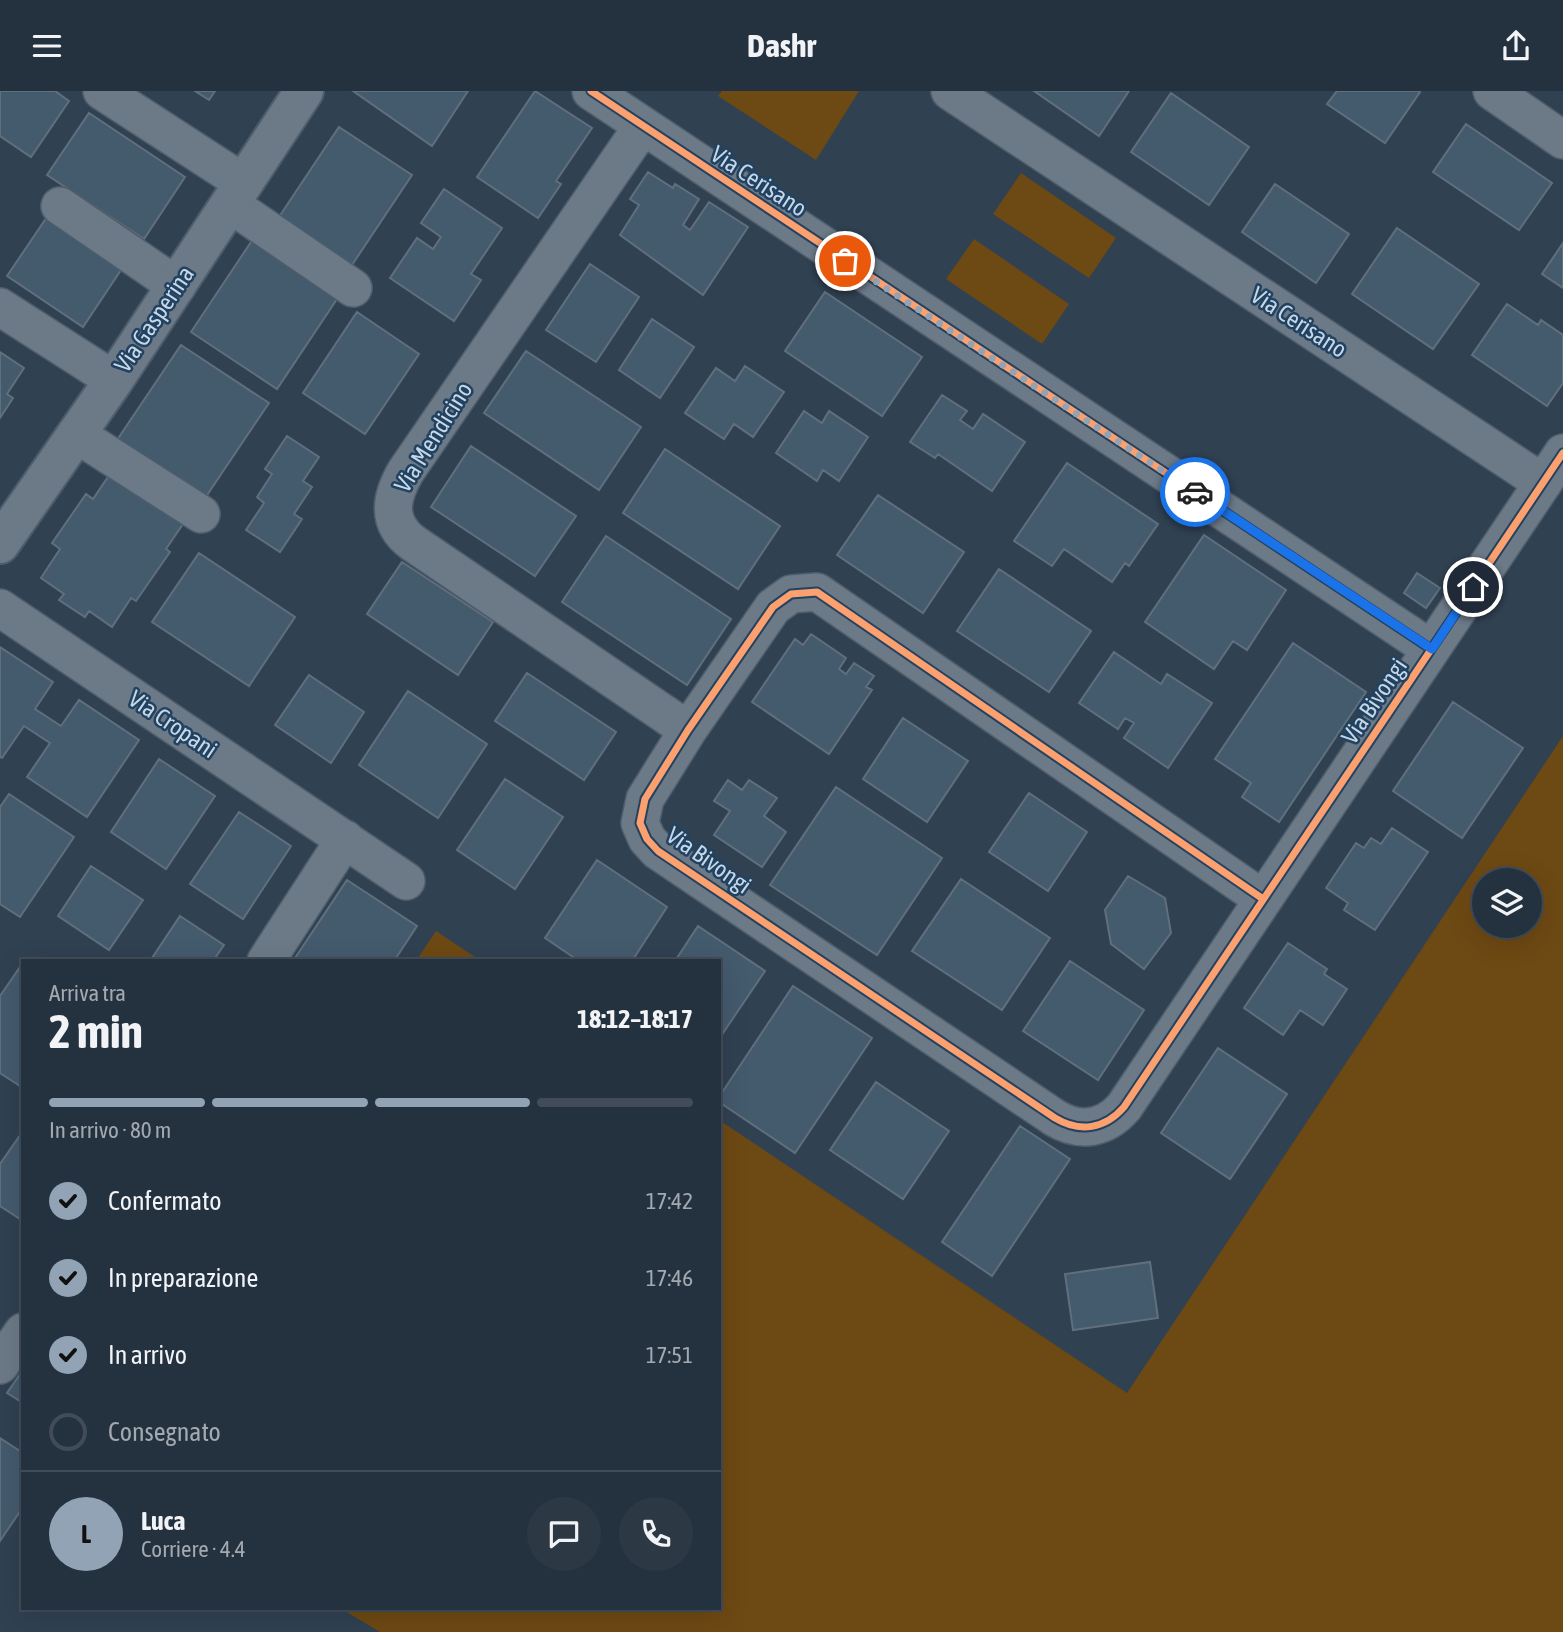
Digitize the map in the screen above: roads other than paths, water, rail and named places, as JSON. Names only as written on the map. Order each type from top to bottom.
[{"type":"street","points":[[102,91],[237,193],[354,288]]},
{"type":"street","name":"Via Gasperina","points":[[0,544],[114,380],[304,91]]},
{"type":"street","name":"Via Cerisano","points":[[591,91],[1432,649]]},
{"type":"street","name":"Via Cerisano","points":[[950,91],[1543,483]]},
{"type":"street","points":[[1497,92],[1563,140]]},
{"type":"street","name":"Via Mendicino","points":[[642,127],[406,471],[396,491],[392,512],[399,531],[412,543],[688,730]]},
{"type":"street","points":[[60,206],[177,286]]},
{"type":"street","points":[[0,307],[114,380]]},
{"type":"street","points":[[76,434],[201,514]]},
{"type":"street","name":"Via Bivongi","points":[[1263,899],[817,592],[791,594],[779,600],[688,730],[642,806],[640,823],[653,846],[1069,1125],[1091,1128],[1113,1119],[1119,1113],[1432,649],[1563,453]]},
{"type":"street","name":"Via Cropani","points":[[0,608],[406,881]]},
{"type":"street","points":[[267,959],[345,839]]},
{"type":"street","points":[[0,1364],[21,1335]]}]
